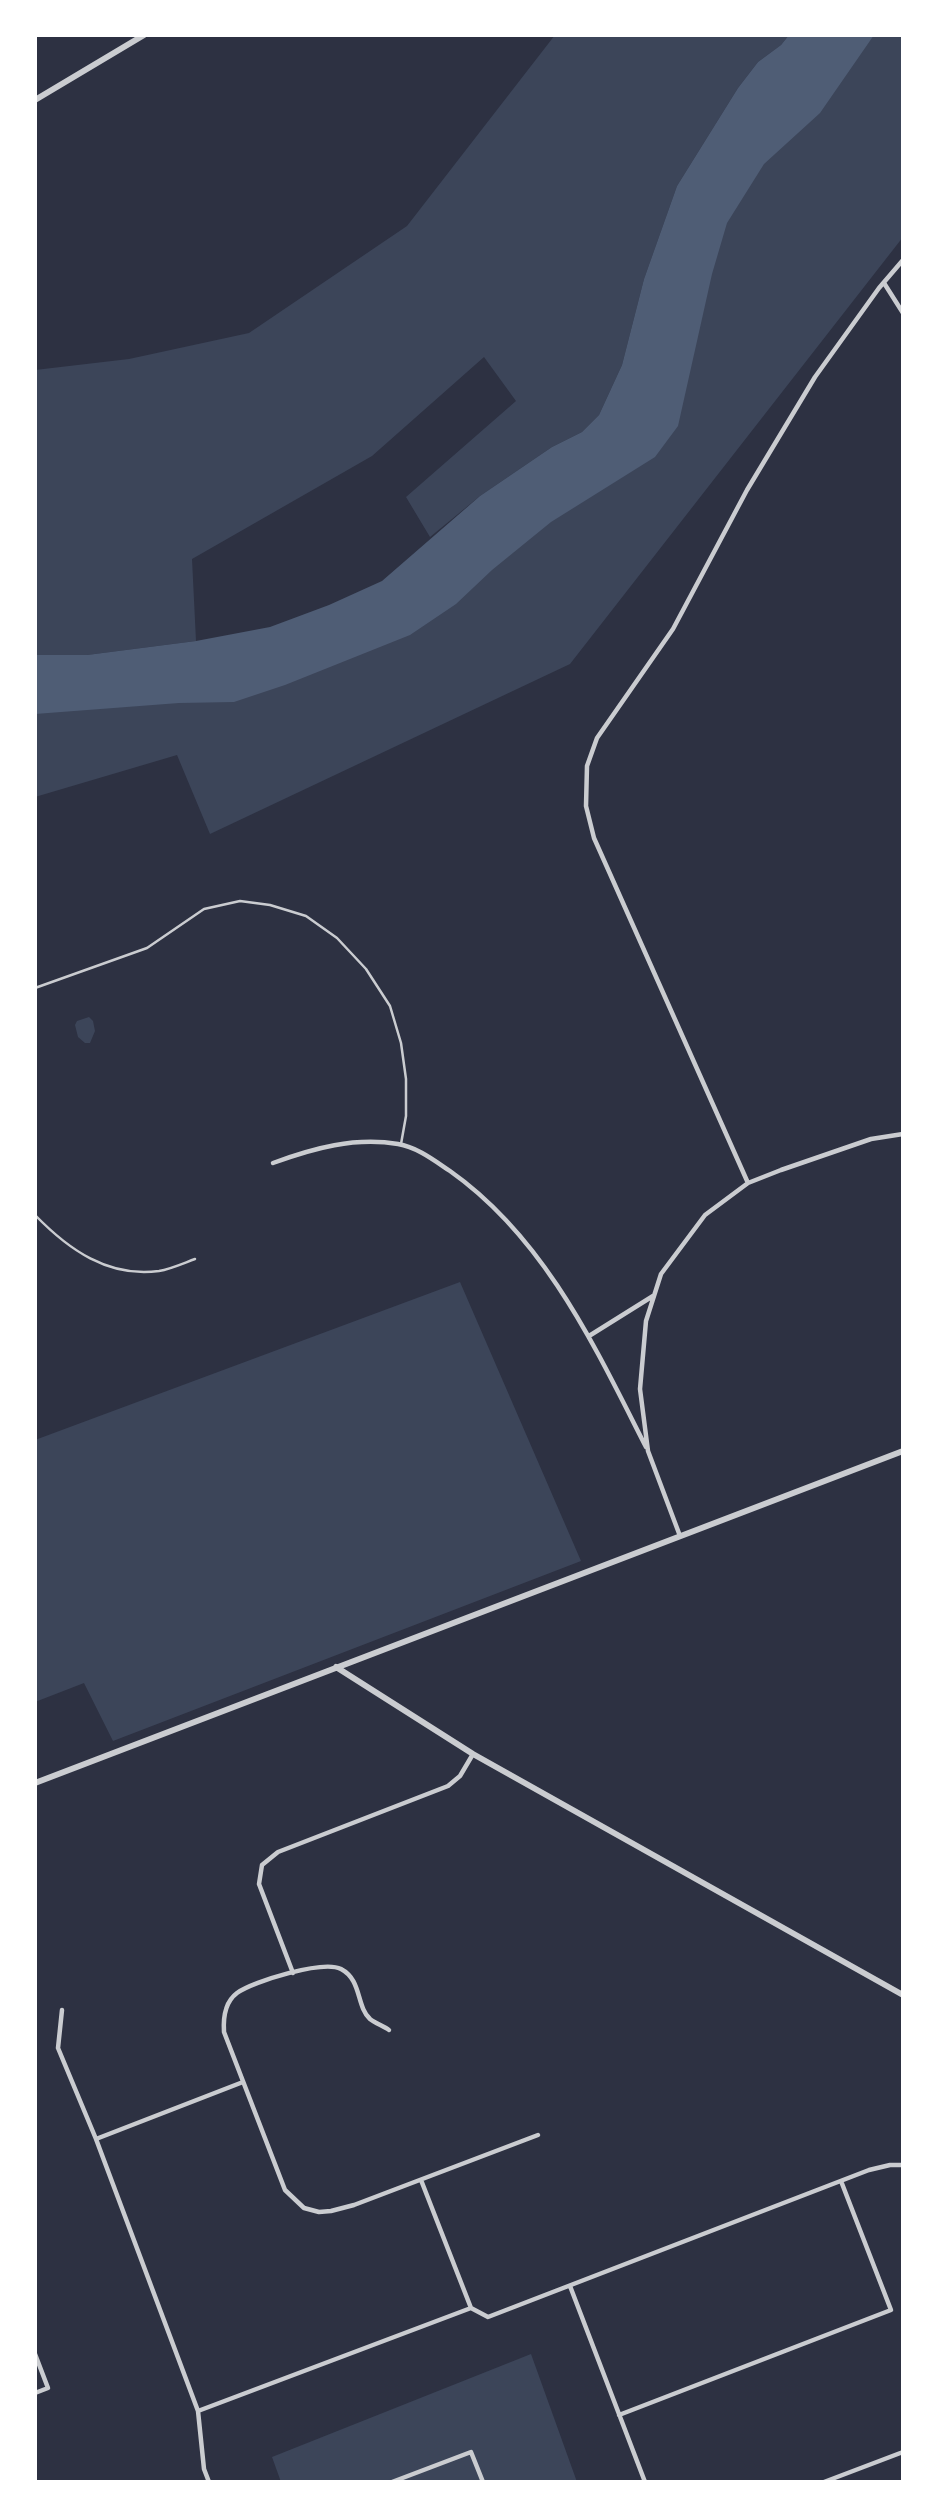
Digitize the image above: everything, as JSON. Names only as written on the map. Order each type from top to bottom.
[{"type":"street","points":[[35,100],[144,35]]},
{"type":"street","points":[[748,1183],[594,838],[586,806],[587,766],[597,738],[673,629],[747,490],[815,377],[903,260]]},
{"type":"street","points":[[884,283],[903,313]]},
{"type":"street","points":[[648,1451],[640,1389],[646,1321],[660,1274],[705,1215],[748,1183],[871,1139],[903,1134]]},
{"type":"street","points":[[273,1163],[307,1151],[352,1141],[401,1144],[431,1158],[479,1192],[530,1246],[589,1336],[648,1451],[680,1536]]},
{"type":"street","points":[[589,1336],[653,1296]]},
{"type":"street","points":[[35,1783],[903,1451]]},
{"type":"street","points":[[336,1667],[473,1754],[903,1995]]},
{"type":"street","points":[[293,1973],[259,1884],[262,1865],[278,1853],[448,1786],[460,1776],[473,1754]]},
{"type":"street","points":[[389,2030],[369,2018],[356,1986],[346,1972],[322,1965],[259,1983],[237,1993],[223,2015],[224,2032],[285,2190],[292,2200],[304,2208],[319,2212],[354,2205],[538,2135]]},
{"type":"street","points":[[62,2010],[58,2048],[96,2139],[198,2412],[202,2459],[209,2482]]},
{"type":"street","points":[[96,2139],[243,2082]]},
{"type":"street","points":[[421,2179],[471,2308],[488,2317],[877,2167],[903,2165]]},
{"type":"street","points":[[619,2415],[891,2310],[841,2181]]},
{"type":"street","points":[[570,2286],[645,2482]]},
{"type":"street","points":[[198,2412],[471,2308]]},
{"type":"street","points":[[35,2354],[48,2388],[35,2393]]},
{"type":"street","points":[[392,2482],[471,2452],[483,2482]]},
{"type":"street","points":[[824,2482],[903,2452]]},
{"type":"lane","points":[[35,988],[147,948],[204,909],[240,901],[270,905],[306,916],[337,938],[366,970],[390,1006],[401,1043],[407,1079],[406,1116],[401,1144]]},
{"type":"lane","points":[[35,1215],[58,1238],[96,1263],[124,1270],[159,1271],[195,1259]]},
{"type":"shaded area","points":[[555,35],[789,35],[781,45],[758,62],[738,88],[677,186],[644,279],[622,365],[599,415],[582,432],[552,447],[480,496],[430,537],[406,497],[516,401],[484,357],[372,456],[192,559],[196,641],[87,655],[35,655],[35,370],[129,359],[249,333],[407,226]]},
{"type":"shaded area","points":[[789,35],[874,35],[820,113],[764,164],[727,223],[712,274],[678,426],[655,457],[551,522],[492,570],[456,604],[410,635],[285,685],[234,702],[179,703],[35,714],[35,655],[87,655],[196,641],[270,627],[329,605],[382,581],[480,496],[552,447],[582,432],[599,415],[622,365],[644,279],[677,186],[738,88],[758,62],[781,45]]},
{"type":"shaded area","points":[[825,35],[903,35],[903,237],[570,664],[210,834],[177,755],[35,797],[35,687],[246,672],[634,434],[687,248]]},
{"type":"shaded area","points":[[89,1017],[93,1021],[95,1031],[90,1043],[85,1043],[78,1037],[75,1025],[77,1021]]},
{"type":"shaded area","points":[[460,1282],[581,1561],[113,1741],[84,1683],[35,1702],[35,1440]]},
{"type":"shaded area","points":[[531,2354],[577,2482],[281,2482],[272,2457]]}]
